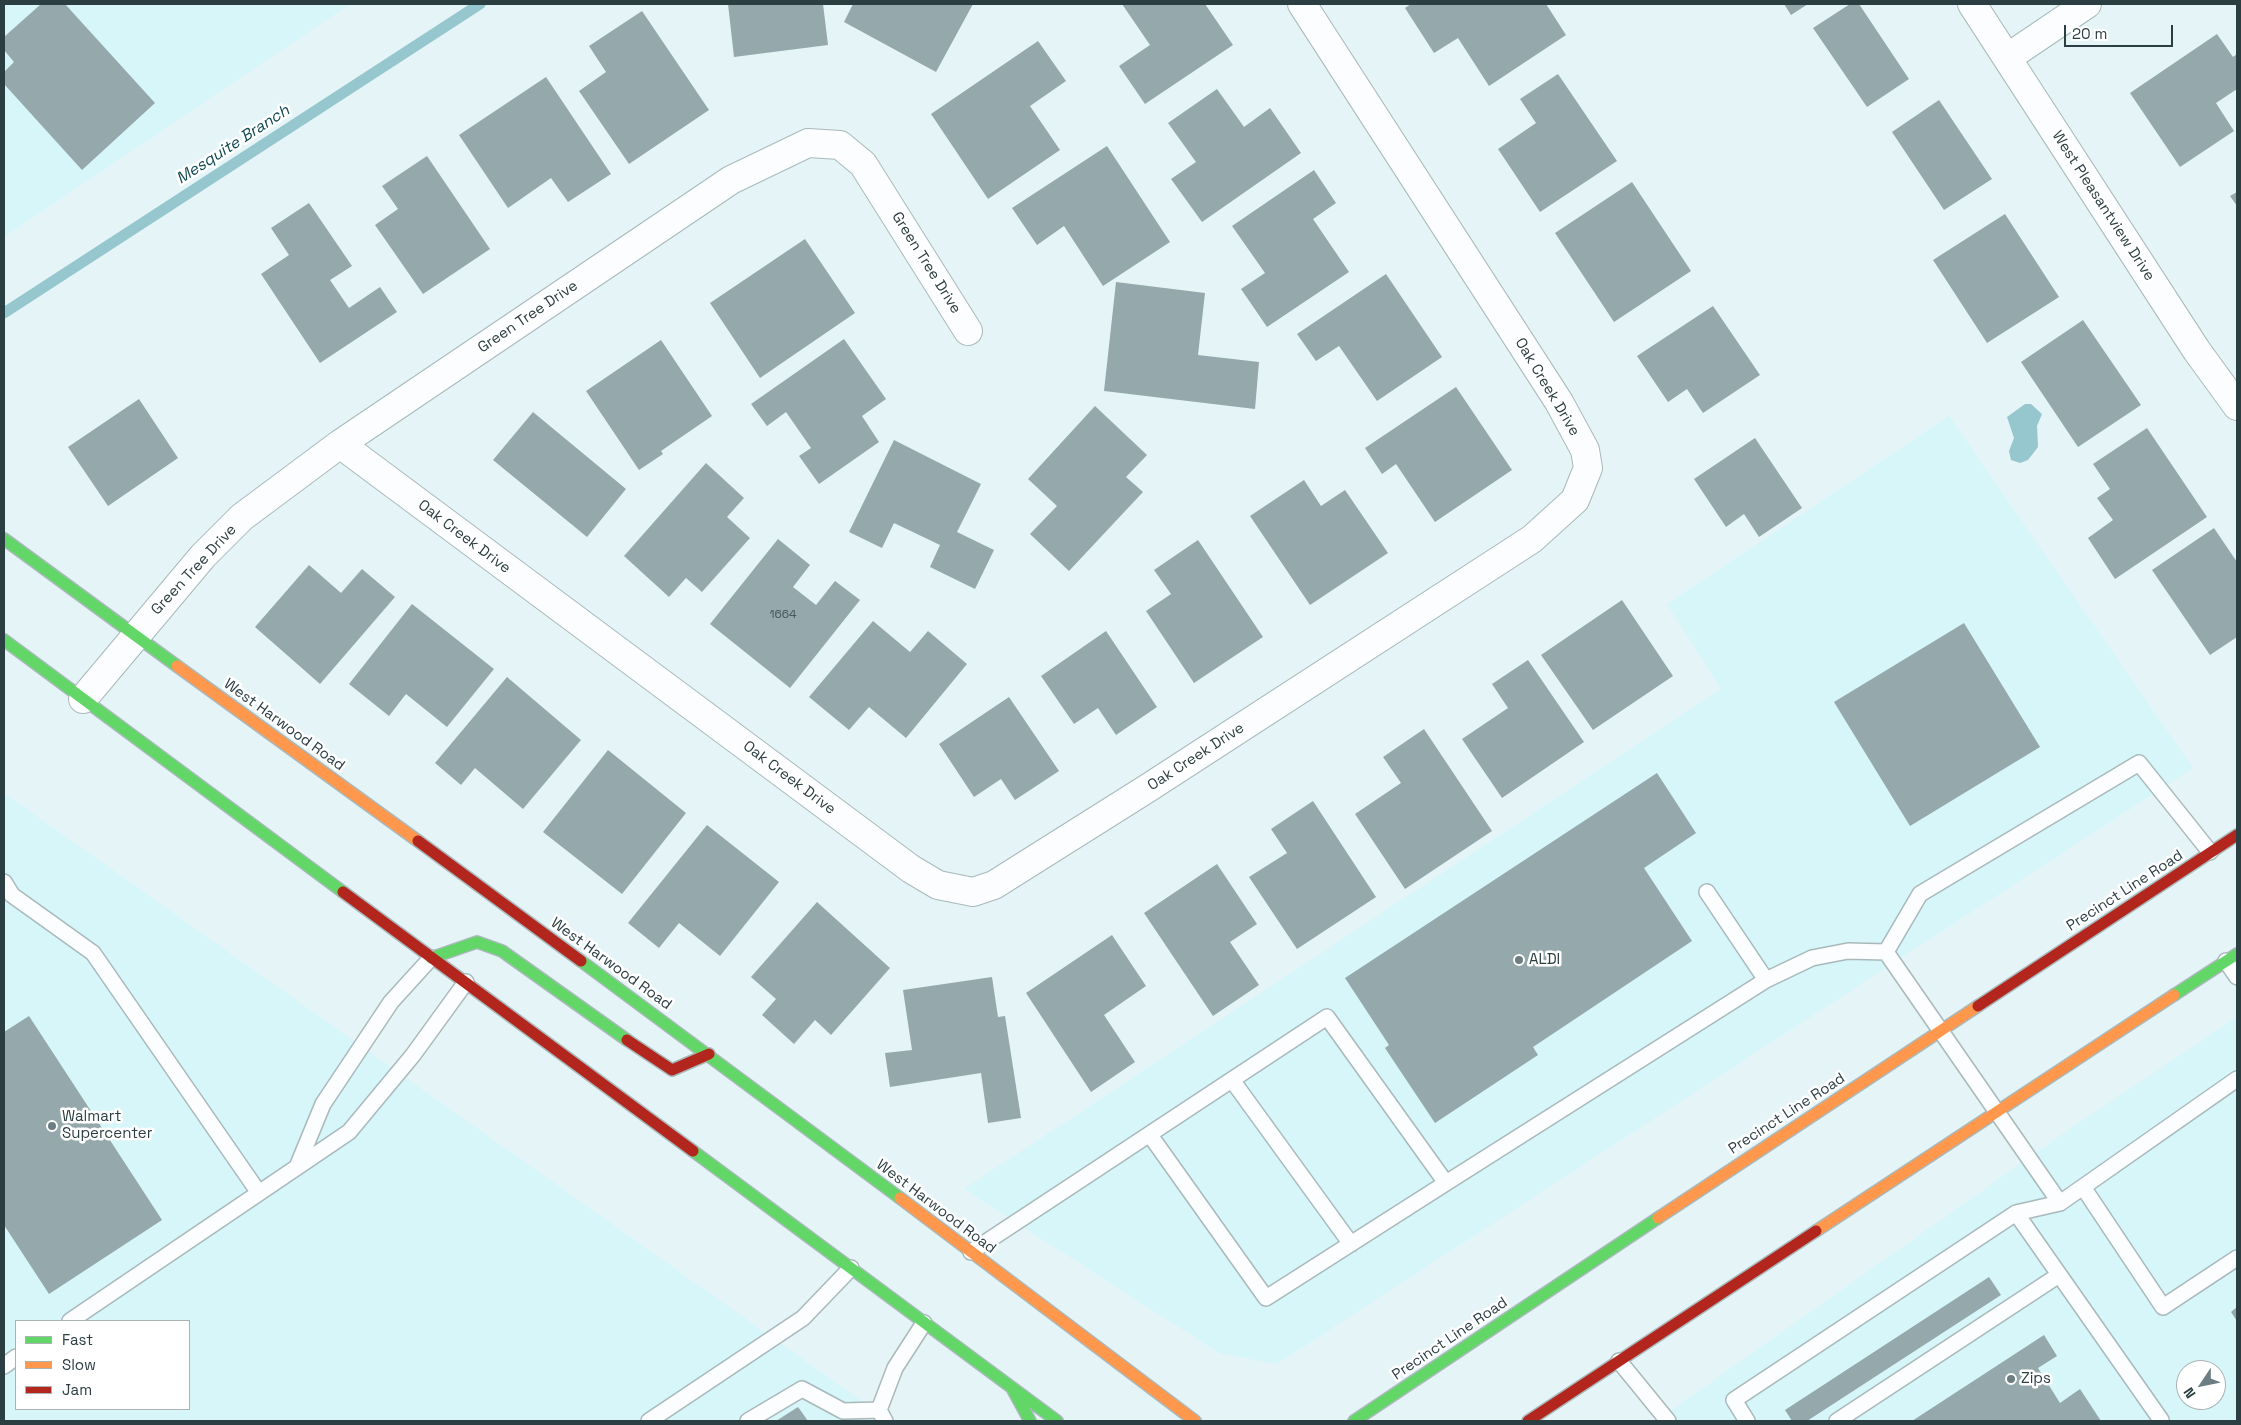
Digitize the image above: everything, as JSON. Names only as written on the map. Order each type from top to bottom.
[{"type":"main road","name":"West Harwood Road","points":[[4,539],[709,1054],[1195,1421]]},
{"type":"main road","points":[[4,640],[1057,1421]]},
{"type":"main road","name":"Precinct Line Road","points":[[1354,1421],[2237,834]]},
{"type":"main road","points":[[431,958],[478,942],[502,951],[595,1019],[672,1070],[709,1054]]},
{"type":"main road","points":[[1528,1421],[2232,957]]},
{"type":"main road","points":[[1012,1388],[1030,1421]]},
{"type":"street","name":"Oak Creek Drive","points":[[340,444],[911,869],[938,885],[973,892],[994,884],[1157,782],[1532,539],[1575,500],[1588,468],[1585,450],[1559,402],[1302,4]]},
{"type":"street","name":"West Pleasantview Drive","points":[[1972,4],[2197,351],[2237,406]]},
{"type":"street","points":[[2007,58],[2087,4]]},
{"type":"street","name":"Green Tree Drive","points":[[83,699],[203,556],[242,518],[340,444],[731,180],[808,143],[840,144],[863,164],[968,331]]},
{"type":"lane","points":[[1886,952],[1920,894],[2139,763],[2210,852]]},
{"type":"lane","points":[[4,882],[12,896],[93,953],[259,1193]]},
{"type":"lane","points":[[1707,892],[1766,980]]},
{"type":"lane","points":[[1150,1135],[1266,1298],[1766,980],[1812,958],[1848,951],[1886,952]]},
{"type":"lane","points":[[1886,952],[2060,1203]]},
{"type":"lane","points":[[2232,957],[2237,977]]},
{"type":"lane","points":[[297,1167],[323,1104],[391,1002],[431,958]]},
{"type":"lane","points":[[71,1320],[349,1132],[413,1055],[466,982]]},
{"type":"lane","points":[[972,1252],[1327,1017],[1446,1183]]},
{"type":"lane","points":[[1747,1421],[1734,1400],[2016,1213],[2060,1203],[2237,1079]]},
{"type":"lane","points":[[1232,1080],[1351,1244]]},
{"type":"lane","points":[[2083,1188],[2163,1307],[2237,1258]]},
{"type":"lane","points":[[2016,1213],[2161,1420],[2159,1421]]},
{"type":"lane","points":[[649,1421],[803,1318],[851,1268]]},
{"type":"lane","points":[[1836,1421],[2059,1275]]},
{"type":"lane","points":[[748,1421],[802,1389],[842,1411],[882,1416],[895,1368],[924,1323]]},
{"type":"lane","points":[[4,1366],[15,1358]]},
{"type":"lane","points":[[1619,1361],[1668,1421]]},
{"type":"shaded area","points":[[4,4],[350,4],[4,237]]},
{"type":"shaded area","points":[[2025,404],[2031,404],[2042,414],[2037,426],[2038,447],[2028,460],[2020,463],[2011,460],[2009,451],[2014,438],[2007,417]]},
{"type":"shaded area","points":[[1949,416],[2193,768],[1277,1364],[1219,1353],[964,1189],[1721,689],[1667,604]]},
{"type":"shaded area","points":[[4,793],[890,1421],[4,1421]]},
{"type":"shaded area","points":[[2237,1017],[2237,1421],[1656,1421],[2064,1133]]},
{"type":"building","points":[[41,4],[65,4],[155,103],[82,170],[4,84],[4,72],[14,62],[4,50],[4,37]]},
{"type":"building","points":[[728,4],[823,4],[828,45],[734,57]]},
{"type":"building","points":[[853,4],[973,4],[936,72],[844,22]]},
{"type":"building","points":[[1122,4],[1205,4],[1233,45],[1145,104],[1119,66],[1150,45]]},
{"type":"building","points":[[1411,4],[1546,4],[1566,35],[1489,86],[1458,38],[1434,53],[1405,8]]},
{"type":"building","points":[[1784,4],[1808,4],[1791,15]]},
{"type":"building","points":[[1850,4],[1859,4],[1909,79],[1867,107],[1813,28]]},
{"type":"building","points":[[642,11],[709,110],[629,164],[579,91],[606,72],[589,46]]},
{"type":"building","points":[[2217,34],[2233,57],[2237,54],[2237,89],[2216,103],[2234,131],[2180,167],[2130,93]]},
{"type":"building","points":[[1038,41],[1066,81],[1030,106],[1060,150],[988,199],[931,114]]},
{"type":"building","points":[[1558,74],[1617,161],[1540,212],[1498,149],[1536,123],[1520,99]]},
{"type":"building","points":[[546,77],[611,174],[568,202],[551,178],[508,208],[459,135]]},
{"type":"building","points":[[1217,89],[1244,127],[1270,108],[1301,153],[1202,222],[1171,179],[1196,162],[1168,123]]},
{"type":"building","points":[[1939,100],[1992,179],[1944,210],[1892,132]]},
{"type":"building","points":[[1107,146],[1170,242],[1103,286],[1064,226],[1037,245],[1012,208]]},
{"type":"building","points":[[427,156],[490,249],[423,294],[375,225],[398,209],[382,186]]},
{"type":"building","points":[[1314,170],[1336,203],[1313,219],[1349,272],[1267,327],[1241,289],[1265,273],[1232,226]]},
{"type":"building","points":[[1632,182],[1691,271],[1614,322],[1555,233]]},
{"type":"building","points":[[2237,192],[2237,206],[2230,196]]},
{"type":"building","points":[[309,203],[352,266],[330,280],[349,308],[380,287],[397,312],[320,363],[261,274],[289,255],[271,228]]},
{"type":"building","points":[[2005,214],[2059,297],[1987,343],[1933,260]]},
{"type":"building","points":[[805,239],[855,313],[760,378],[710,303]]},
{"type":"building","points":[[1386,274],[1442,357],[1377,401],[1339,346],[1316,361],[1297,334]]},
{"type":"building","points":[[1116,282],[1205,293],[1198,355],[1259,362],[1255,409],[1104,391]]},
{"type":"building","points":[[1713,306],[1760,375],[1703,413],[1687,389],[1668,402],[1637,356]]},
{"type":"building","points":[[2083,320],[2141,405],[2078,447],[2021,362]]},
{"type":"building","points":[[844,339],[886,399],[862,416],[879,442],[819,484],[799,456],[811,448],[786,412],[767,426],[751,404]]},
{"type":"building","points":[[661,340],[712,416],[661,451],[663,454],[639,470],[586,391]]},
{"type":"building","points":[[1456,387],[1512,470],[1435,522],[1396,464],[1382,474],[1365,448]]},
{"type":"building","points":[[139,399],[178,458],[108,506],[68,447]]},
{"type":"building","points":[[1095,406],[1147,455],[1126,477],[1143,492],[1069,571],[1030,534],[1057,506],[1028,479]]},
{"type":"building","points":[[533,412],[626,489],[587,537],[493,460]]},
{"type":"building","points":[[2147,428],[2207,517],[2115,579],[2088,538],[2113,520],[2097,498],[2110,489],[2093,464]]},
{"type":"building","points":[[1755,438],[1802,508],[1759,537],[1744,514],[1726,527],[1694,479]]},
{"type":"building","points":[[894,440],[981,484],[957,532],[994,550],[975,589],[930,567],[940,545],[894,523],[882,548],[849,532]]},
{"type":"building","points":[[706,463],[744,498],[727,517],[750,538],[702,592],[686,578],[669,597],[624,556]]},
{"type":"building","points":[[1304,480],[1321,506],[1345,490],[1388,553],[1310,605],[1250,516]]},
{"type":"building","points":[[2214,528],[2237,562],[2237,637],[2210,655],[2152,570]]},
{"type":"building","points":[[778,539],[810,565],[793,587],[816,605],[835,581],[860,600],[790,688],[710,624]]},
{"type":"building","points":[[1198,540],[1263,637],[1194,683],[1146,611],[1171,594],[1154,570]]},
{"type":"building","points":[[309,565],[341,593],[362,569],[395,597],[320,684],[255,627]]},
{"type":"building","points":[[1622,600],[1673,676],[1593,730],[1541,655]]},
{"type":"building","points":[[412,604],[494,669],[447,727],[406,694],[389,716],[349,684]]},
{"type":"building","points":[[873,621],[910,652],[928,631],[967,664],[906,738],[869,707],[849,730],[809,697]]},
{"type":"building","points":[[1964,623],[2040,747],[1910,826],[1834,702]]},
{"type":"building","points":[[1106,631],[1157,707],[1116,735],[1098,708],[1074,724],[1041,676]]},
{"type":"building","points":[[1528,660],[1584,742],[1502,798],[1462,739],[1508,708],[1492,684]]},
{"type":"building","points":[[507,677],[581,740],[523,809],[475,768],[461,785],[435,763]]},
{"type":"building","points":[[1009,697],[1059,771],[1015,800],[1001,779],[974,797],[939,744]]},
{"type":"building","points":[[1424,729],[1492,831],[1405,889],[1355,814],[1401,783],[1383,757]]},
{"type":"building","points":[[608,750],[686,813],[622,894],[543,832]]},
{"type":"building","name":"ALDI","points":[[1657,773],[1696,833],[1644,868],[1692,941],[1533,1047],[1538,1055],[1435,1123],[1385,1048],[1389,1045],[1345,978]]},
{"type":"building","points":[[1313,801],[1376,897],[1297,949],[1249,877],[1287,853],[1271,829]]},
{"type":"building","points":[[707,825],[779,882],[720,956],[679,923],[659,948],[628,923]]},
{"type":"building","points":[[1217,864],[1257,924],[1230,942],[1259,985],[1213,1016],[1144,913]]},
{"type":"building","points":[[817,902],[890,968],[831,1035],[815,1020],[794,1044],[762,1015],[776,999],[751,977]]},
{"type":"building","points":[[1112,935],[1146,986],[1104,1015],[1135,1062],[1091,1092],[1026,993]]},
{"type":"building","points":[[992,977],[998,1017],[1005,1016],[1021,1118],[988,1123],[981,1073],[890,1087],[885,1053],[912,1050],[903,990]]},
{"type":"building","name":"Walmart Supercenter","points":[[29,1016],[162,1220],[49,1294],[4,1225],[4,1032]]},
{"type":"building","points":[[1989,1277],[2001,1295],[1807,1421],[1792,1421],[1785,1410]]},
{"type":"building","points":[[2237,1307],[2237,1321],[2231,1312]]},
{"type":"building","name":"Zips","points":[[2044,1335],[2057,1356],[2038,1368],[2060,1403],[2080,1389],[2101,1421],[1912,1421]]},
{"type":"building","points":[[798,1407],[808,1421],[776,1421]]},
{"type":"waterway","name":"Mesquite Branch","points":[[4,313],[480,4]]},
{"type":"traffic: fast","points":[[4,539],[177,666]]},
{"type":"traffic: fast","points":[[4,640],[343,892]]},
{"type":"traffic: fast","points":[[431,958],[477,942],[502,951],[627,1040]]},
{"type":"traffic: fast","points":[[2174,995],[2237,954]]},
{"type":"traffic: fast","points":[[581,961],[900,1198]]},
{"type":"traffic: fast","points":[[693,1151],[1057,1421]]},
{"type":"traffic: fast","points":[[1354,1421],[1658,1218]]},
{"type":"traffic: fast","points":[[1012,1388],[1030,1421]]},
{"type":"traffic: slow","points":[[177,666],[418,841]]},
{"type":"traffic: slow","points":[[1816,1231],[2174,995]]},
{"type":"traffic: slow","points":[[1658,1218],[1978,1006]]},
{"type":"traffic: slow","points":[[900,1198],[1195,1421]]},
{"type":"traffic: jam","points":[[1978,1006],[2237,835]]},
{"type":"traffic: jam","points":[[418,841],[581,961]]},
{"type":"traffic: jam","points":[[343,892],[693,1151]]},
{"type":"traffic: jam","points":[[627,1040],[672,1070],[709,1054]]},
{"type":"traffic: jam","points":[[1528,1421],[1816,1231]]},
{"type":"place","name":"ALDI","points":[[1519,960]]},
{"type":"place","name":"Walmart Supercenter","points":[[52,1126]]},
{"type":"place","name":"Zips","points":[[2011,1379]]}]
